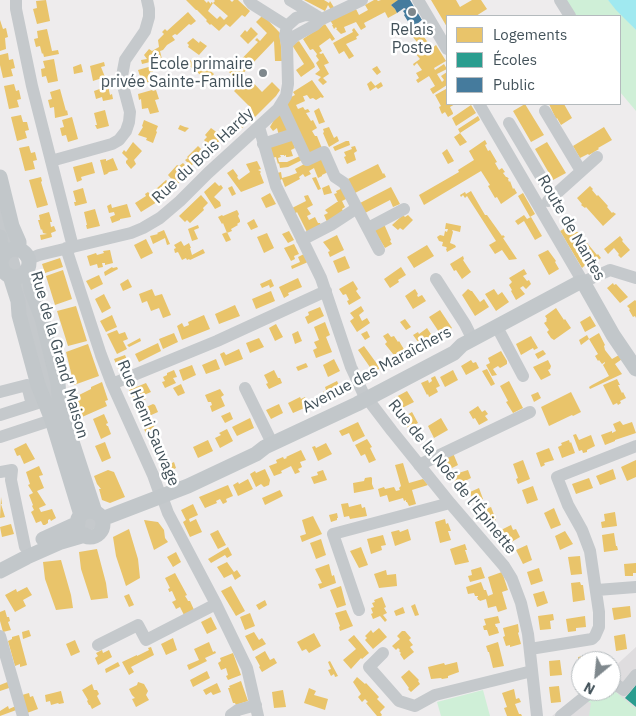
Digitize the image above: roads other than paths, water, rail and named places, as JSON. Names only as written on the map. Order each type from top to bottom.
[{"type":"main road","name":"Rue de la Grand' Maison","points":[[0,177],[12,226],[19,242],[13,263],[19,315],[38,385],[39,403],[52,420],[87,521]]},
{"type":"main road","name":"Rue de la Grand' Maison","points":[[0,238],[1,249],[30,280],[31,290],[42,318],[58,382],[59,397],[87,521]]},
{"type":"main road","name":"Avenue des Maraîchers","points":[[0,560],[25,547],[87,521],[188,486],[247,458],[272,443],[368,398],[454,353],[462,346],[583,282]]},
{"type":"main road","name":"Route de Nantes","points":[[583,282],[613,335],[636,369]]},
{"type":"main road","name":"Avenue des Maraîchers","points":[[0,571],[61,542],[87,521]]},
{"type":"street","name":"Rue Henri Sauvage","points":[[16,0],[16,9],[32,86],[70,248],[101,355],[168,513],[247,668],[257,711]]},
{"type":"street","points":[[51,162],[112,144],[119,140],[126,131],[130,112],[122,76],[126,60],[144,31],[149,17],[147,0]]},
{"type":"street","points":[[249,0],[252,4],[287,26]]},
{"type":"street","points":[[290,0],[318,18]]},
{"type":"street","points":[[362,0],[318,18],[305,15],[296,18],[287,26],[285,36],[288,84],[286,96],[281,104],[307,160],[324,152],[335,177],[344,183],[379,250]]},
{"type":"street","points":[[418,0],[446,47]]},
{"type":"street","points":[[560,0],[569,15]]},
{"type":"street","points":[[287,44],[295,36],[315,25],[318,18]]},
{"type":"street","name":"Rue du Bois Hardy","points":[[13,263],[131,233],[160,218],[278,109],[281,104]]},
{"type":"street","name":"Route de Nantes","points":[[480,105],[583,282]]},
{"type":"street","points":[[545,111],[581,171]]},
{"type":"street","points":[[509,123],[553,197]]},
{"type":"street","name":"Rue de la Noé de l'Épinette","points":[[258,127],[276,186],[321,278],[351,367],[364,393],[450,504],[504,566],[512,579],[523,610],[528,634],[537,716]]},
{"type":"street","points":[[263,144],[294,134]]},
{"type":"street","points":[[538,207],[553,197],[596,157]]},
{"type":"street","name":"Rue de la Grand' Maison","points":[[0,208],[13,263]]},
{"type":"street","points":[[302,240],[331,225],[357,208]]},
{"type":"street","points":[[368,228],[404,209]]},
{"type":"street","points":[[583,282],[610,270],[636,278]]},
{"type":"street","points":[[436,279],[473,340]]},
{"type":"street","points":[[112,384],[217,341],[326,291]]},
{"type":"street","points":[[497,327],[523,376]]},
{"type":"street","points":[[0,392],[27,385],[39,403],[0,415]]},
{"type":"street","points":[[245,388],[272,443]]},
{"type":"street","points":[[419,465],[530,412]]},
{"type":"street","points":[[0,436],[52,420]]},
{"type":"street","points":[[530,649],[588,640],[595,636],[599,627],[597,590],[590,551],[557,477],[636,446]]},
{"type":"street","points":[[0,472],[12,470],[11,480],[25,547]]},
{"type":"street","points":[[359,610],[333,534],[450,504]]},
{"type":"street","name":"Avenue des Maraîchers","points":[[0,566],[87,521]]},
{"type":"street","points":[[597,590],[636,587]]},
{"type":"street","points":[[98,645],[138,625],[146,640],[216,604]]},
{"type":"street","points":[[0,636],[23,716]]},
{"type":"street","points":[[383,653],[369,667],[399,701],[415,706],[435,695],[532,671]]},
{"type":"street","points":[[621,688],[624,690],[636,675]]},
{"type":"street","points":[[561,716],[580,701]]},
{"type":"street","points":[[231,715],[238,710],[257,711]]},
{"type":"water","points":[[608,0],[636,0],[636,30],[616,10]]},
{"type":"place","name":"Relais Poste","points":[[412,12]]},
{"type":"place","name":"École primaire privée Sainte-Famille","points":[[263,73]]}]
